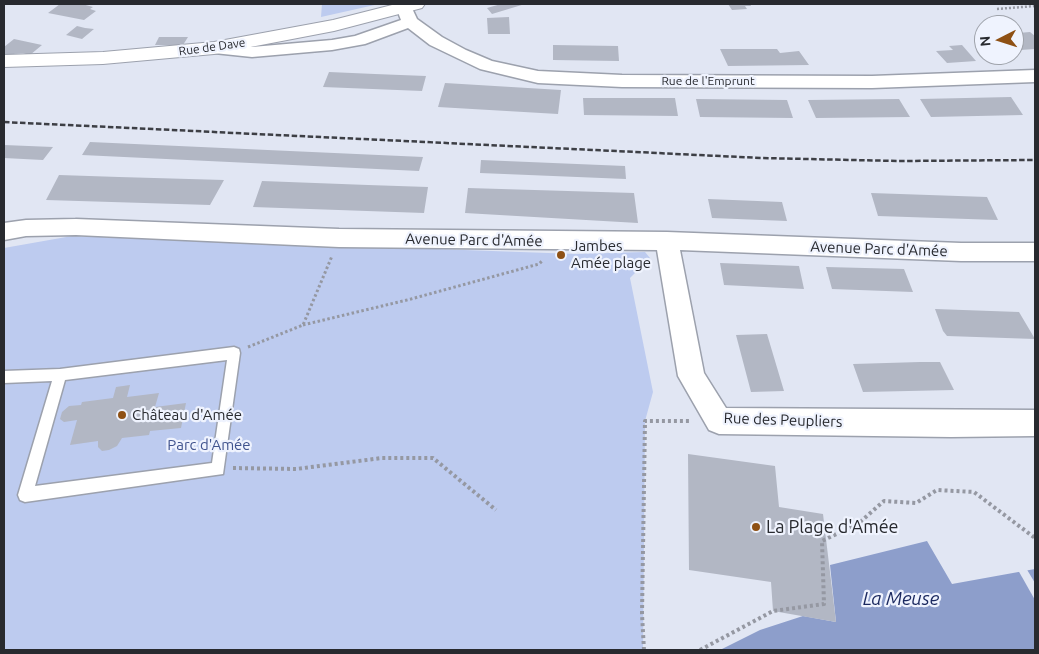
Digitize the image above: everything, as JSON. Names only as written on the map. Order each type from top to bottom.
[{"type":"main road","name":"Rue de Dave","points":[[4,61],[103,58],[214,48],[410,11]]},
{"type":"street","name":"Rue de l'Emprunt","points":[[410,11],[436,41],[460,54],[486,65],[538,77],[622,81],[872,82],[1035,76]]},
{"type":"street","name":"Avenue Parc d'Amée","points":[[4,232],[26,228],[76,227],[339,238],[667,241],[961,252],[1035,252]]},
{"type":"street","name":"Rue des Peupliers","points":[[667,241],[691,376],[719,421],[951,424],[1035,423]]},
{"type":"lane","points":[[4,377],[60,375],[234,353],[218,469],[25,495],[60,375]]},
{"type":"path","points":[[998,9],[1035,6]]},
{"type":"path","points":[[303,325],[339,238]]},
{"type":"path","points":[[234,353],[303,325],[411,299],[538,264],[567,241]]},
{"type":"path","points":[[644,650],[642,614],[645,421],[719,421]]},
{"type":"path","points":[[218,469],[296,469],[382,458],[433,458],[496,510]]},
{"type":"path","points":[[700,650],[773,612],[824,604],[822,541],[859,523],[884,501],[916,503],[937,490],[974,492],[1035,538]]},
{"type":"green space","points":[[322,4],[379,4],[321,17]]},
{"type":"green space","name":"Parc d'Amée","points":[[72,236],[576,254],[645,252],[650,258],[630,278],[653,392],[645,421],[643,649],[4,650],[4,248]]},
{"type":"water","name":"La Meuse","points":[[927,541],[952,584],[1035,569],[1035,650],[720,650],[760,630],[803,616],[836,622],[830,565]]},
{"type":"pier","points":[[1026,568],[1035,583],[1035,600],[1018,570]]},
{"type":"building","points":[[60,4],[82,4],[93,7],[90,9],[96,11],[84,20],[48,13]]},
{"type":"building","points":[[501,4],[525,4],[492,14],[487,8]]},
{"type":"building","points":[[728,4],[750,4],[751,6],[745,6],[747,9],[732,10]]},
{"type":"building","points":[[509,17],[510,34],[488,34],[487,18]]},
{"type":"building","points":[[77,26],[94,29],[82,39],[66,35]]},
{"type":"building","points":[[1024,32],[1030,32],[1035,36],[1035,49],[1024,50]]},
{"type":"building","points":[[159,37],[188,37],[183,45],[155,45]]},
{"type":"building","points":[[14,39],[42,45],[30,55],[23,53],[4,55],[4,47]]},
{"type":"building","points":[[553,45],[618,46],[619,61],[553,60]]},
{"type":"building","points":[[962,45],[974,61],[947,63],[936,51],[953,50],[949,46]]},
{"type":"building","points":[[720,49],[777,49],[780,53],[799,51],[809,65],[728,66]]},
{"type":"building","points":[[329,72],[426,76],[422,91],[323,87]]},
{"type":"building","points":[[445,83],[561,90],[558,114],[438,107]]},
{"type":"building","points":[[1011,97],[1023,115],[931,117],[920,99]]},
{"type":"building","points":[[583,98],[675,98],[678,116],[584,115]]},
{"type":"building","points":[[696,99],[787,100],[793,118],[700,117]]},
{"type":"building","points":[[899,99],[910,117],[816,118],[808,100]]},
{"type":"building","points":[[90,142],[423,157],[419,171],[82,155]]},
{"type":"building","points":[[4,145],[53,147],[43,160],[4,158]]},
{"type":"building","points":[[481,160],[625,166],[626,179],[480,173]]},
{"type":"building","points":[[59,175],[224,180],[210,205],[46,200]]},
{"type":"building","points":[[262,181],[428,187],[424,213],[253,207]]},
{"type":"building","points":[[468,188],[634,193],[638,223],[465,213]]},
{"type":"building","points":[[871,193],[987,197],[998,220],[878,216]]},
{"type":"building","points":[[708,199],[782,202],[787,221],[712,218]]},
{"type":"building","points":[[720,263],[799,266],[804,289],[724,285]]},
{"type":"building","points":[[826,267],[904,269],[913,292],[832,289]]},
{"type":"building","points":[[935,309],[1019,312],[1035,339],[947,336],[943,331]]},
{"type":"building","points":[[767,334],[784,391],[751,392],[736,335]]},
{"type":"building","points":[[940,362],[954,390],[863,392],[853,364]]},
{"type":"building","name":"Château d'Amée","points":[[130,385],[127,397],[159,393],[155,407],[186,403],[181,428],[150,431],[149,435],[122,438],[117,446],[109,450],[102,451],[98,447],[98,441],[70,445],[77,420],[64,422],[60,419],[62,412],[69,406],[81,405],[82,402],[113,398],[116,387]]},
{"type":"building","name":"La Plage d'Amée","points":[[688,454],[775,466],[779,507],[823,514],[836,622],[773,611],[771,582],[689,570]]},
{"type":"railway","points":[[4,122],[762,158],[898,161],[1035,160]]},
{"type":"place","name":"Jambes Amée plage","points":[[561,255]]},
{"type":"place","name":"Château d'Amée","points":[[122,415]]},
{"type":"place","name":"La Plage d'Amée","points":[[756,527]]}]
